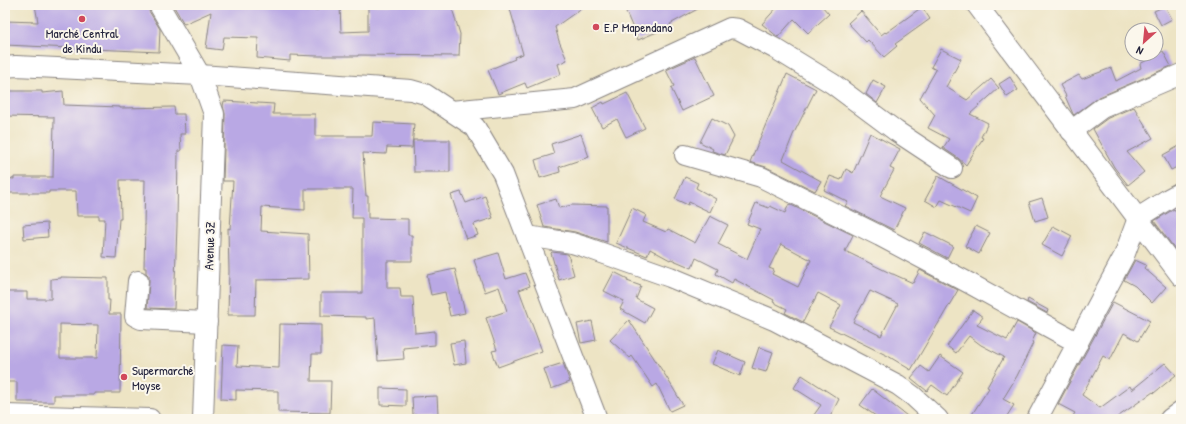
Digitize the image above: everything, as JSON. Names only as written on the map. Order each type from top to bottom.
[{"type":"street","name":"Avenue 3Z","points":[[159,5],[200,75],[214,114],[203,419]]},
{"type":"street","points":[[977,5],[1181,276]]},
{"type":"street","points":[[451,111],[574,99],[730,28],[738,29],[776,49],[833,84],[896,131],[952,168]]},
{"type":"street","points":[[5,67],[16,66],[200,75],[411,90],[425,94],[475,127],[503,174],[597,419]]},
{"type":"street","points":[[1071,131],[1102,108],[1181,74]]},
{"type":"street","points":[[685,156],[761,177],[880,236],[1078,343]]},
{"type":"street","points":[[1037,419],[1124,256],[1138,218],[1181,192]]},
{"type":"street","points":[[527,236],[572,243],[585,247],[670,278],[774,320],[898,385],[913,396],[938,419]]},
{"type":"street","points":[[138,282],[135,316],[141,319],[207,322]]},
{"type":"street","points":[[1170,419],[1181,411]]},
{"type":"street","points":[[5,415],[150,419]]},
{"type":"building","name":"Marché Central de Kindu","points":[[35,5],[148,5],[149,11],[160,29],[159,52],[5,45],[5,21],[38,22]]},
{"type":"building","points":[[173,5],[290,5],[290,10],[318,10],[318,5],[340,5],[341,32],[368,31],[368,5],[451,5],[460,34],[459,56],[290,55],[290,61],[257,58],[258,38],[224,37],[222,50],[206,48],[211,12],[184,24]]},
{"type":"building","points":[[523,5],[586,5],[555,27],[567,60],[558,64],[561,74],[527,88],[525,83],[498,94],[488,70],[515,59],[514,57],[523,54],[510,9]]},
{"type":"building","points":[[642,5],[705,5],[670,24],[671,26],[638,40],[626,12]]},
{"type":"building","points":[[779,5],[821,5],[829,14],[808,33],[794,19],[778,37],[762,24]]},
{"type":"building","points":[[1165,6],[1172,19],[1164,23],[1164,22],[1160,22],[1154,11]]},
{"type":"building","points":[[922,7],[930,19],[895,44],[897,46],[884,57],[868,40],[866,42],[848,23],[861,11],[881,35]]},
{"type":"building","points":[[941,49],[961,59],[946,87],[967,100],[991,79],[999,88],[970,114],[988,123],[981,137],[983,138],[966,165],[943,148],[949,139],[928,128],[935,115],[920,98],[936,70],[931,67]]},
{"type":"building","points":[[1164,53],[1171,66],[1097,98],[1074,115],[1073,114],[1060,85],[1079,75],[1082,79],[1111,68],[1116,81],[1141,68],[1140,64],[1144,62],[1164,62]]},
{"type":"building","points":[[695,57],[714,96],[682,111],[671,88],[674,86],[666,70]]},
{"type":"building","points":[[787,74],[816,89],[793,135],[783,160],[821,181],[815,191],[766,167],[750,162]]},
{"type":"building","points":[[1010,77],[1018,90],[1007,97],[999,84]]},
{"type":"building","points":[[873,80],[886,87],[877,103],[866,94]]},
{"type":"building","points":[[5,91],[42,91],[42,93],[63,91],[64,105],[120,108],[174,107],[175,114],[184,114],[185,134],[180,134],[181,151],[178,151],[174,309],[147,308],[149,276],[146,273],[146,268],[144,268],[145,180],[120,180],[121,219],[119,219],[116,258],[103,257],[105,219],[99,219],[99,216],[77,216],[76,191],[49,191],[49,193],[5,193],[5,178],[53,177],[54,117],[5,116]]},
{"type":"building","points":[[627,93],[645,128],[626,137],[617,119],[602,127],[592,108]]},
{"type":"building","points":[[224,101],[274,104],[273,114],[315,114],[315,136],[372,136],[373,122],[414,124],[412,148],[387,147],[386,154],[363,153],[366,196],[368,196],[368,218],[408,219],[408,235],[412,235],[412,261],[387,261],[387,288],[400,288],[401,297],[413,297],[415,333],[435,331],[435,345],[403,348],[404,359],[378,361],[375,318],[366,319],[366,317],[321,316],[321,293],[362,293],[362,218],[352,218],[353,189],[305,189],[305,210],[262,207],[261,231],[308,234],[309,279],[256,280],[255,315],[228,315],[228,228],[230,229],[233,181],[223,181]]},
{"type":"building","points":[[1134,107],[1153,138],[1127,152],[1144,172],[1128,185],[1114,167],[1093,129],[1108,118]]},
{"type":"building","points":[[712,118],[728,126],[734,137],[725,155],[712,151],[713,149],[700,142]]},
{"type":"building","points":[[870,133],[900,149],[890,168],[894,170],[880,196],[905,208],[894,230],[845,206],[848,202],[824,190],[830,176],[841,180],[846,169],[853,173]]},
{"type":"building","points":[[581,134],[589,157],[559,167],[560,172],[540,178],[535,160],[554,154],[551,144]]},
{"type":"building","points":[[413,140],[450,140],[450,172],[414,172]]},
{"type":"building","points":[[1181,145],[1181,165],[1171,170],[1163,155]]},
{"type":"building","points":[[938,176],[977,198],[970,213],[941,200],[937,207],[925,200]]},
{"type":"building","points":[[685,177],[698,183],[696,188],[716,199],[710,212],[689,202],[688,205],[675,199]]},
{"type":"building","points":[[461,192],[466,203],[485,196],[493,218],[474,224],[478,235],[466,239],[451,195]]},
{"type":"building","points":[[1042,198],[1048,217],[1035,221],[1029,202]]},
{"type":"building","points":[[556,199],[559,208],[572,205],[607,206],[607,242],[575,232],[544,227],[537,205]]},
{"type":"building","points":[[756,203],[769,208],[770,206],[785,213],[789,204],[853,235],[845,251],[913,283],[920,270],[958,290],[911,370],[888,356],[829,327],[841,305],[818,293],[803,322],[785,313],[787,309],[773,302],[774,300],[734,279],[732,283],[716,274],[718,269],[696,258],[692,268],[671,259],[670,260],[650,249],[647,256],[616,243],[632,208],[646,215],[643,222],[666,232],[668,229],[695,243],[710,216],[728,225],[718,244],[747,259],[760,229],[747,224]],"holes":[[[781,244],[811,260],[798,287],[772,274],[774,270],[769,268]],[[870,291],[898,304],[881,336],[853,322]]]},
{"type":"building","points":[[1174,209],[1181,218],[1181,257],[1154,221]]},
{"type":"building","points":[[47,223],[48,237],[24,239],[23,225]]},
{"type":"building","points":[[976,226],[990,233],[979,254],[965,246]]},
{"type":"building","points":[[1053,226],[1072,236],[1062,256],[1042,245]]},
{"type":"building","points":[[925,232],[953,246],[947,258],[919,243]]},
{"type":"building","points":[[498,253],[506,279],[525,273],[530,286],[519,290],[542,351],[498,367],[492,351],[497,350],[486,318],[507,311],[499,287],[485,292],[474,260]]},
{"type":"building","points":[[551,253],[568,254],[574,275],[559,280]]},
{"type":"building","points":[[1135,260],[1146,265],[1144,268],[1166,287],[1152,303],[1135,286],[1124,280]]},
{"type":"building","points":[[455,269],[465,313],[450,316],[445,292],[431,295],[427,275]]},
{"type":"building","points":[[614,272],[628,279],[627,281],[641,286],[636,299],[653,308],[645,323],[620,309],[624,301],[604,291]]},
{"type":"building","points":[[108,278],[108,300],[110,300],[109,314],[121,314],[120,393],[94,393],[94,395],[54,395],[54,402],[17,402],[17,382],[5,382],[5,292],[27,292],[27,299],[51,299],[51,279]],"holes":[[[60,324],[98,325],[97,358],[60,358]]]},
{"type":"building","points":[[1028,299],[1048,310],[1047,313],[1027,302]]},
{"type":"building","points":[[1113,302],[1150,321],[1138,341],[1124,333],[1110,360],[1103,356],[1082,395],[1100,408],[1130,386],[1132,390],[1165,363],[1176,375],[1154,393],[1153,392],[1116,418],[1117,419],[1071,419],[1075,413],[1058,404]]},
{"type":"building","points":[[973,310],[983,317],[977,325],[1007,340],[1017,322],[1036,333],[1032,342],[1033,343],[1017,376],[1003,399],[1014,405],[1005,419],[969,419],[989,388],[987,387],[1004,357],[981,345],[969,336],[956,353],[947,346]]},
{"type":"building","points":[[629,320],[683,405],[670,411],[657,384],[653,387],[632,356],[630,358],[610,340]]},
{"type":"building","points":[[592,321],[596,340],[581,343],[577,324]]},
{"type":"building","points":[[280,324],[321,325],[321,354],[312,354],[311,381],[331,381],[330,413],[278,412],[278,391],[236,390],[236,400],[221,399],[223,345],[238,346],[237,366],[279,368]]},
{"type":"building","points":[[464,341],[466,363],[454,365],[450,343]]},
{"type":"building","points":[[759,347],[773,352],[766,372],[752,368]]},
{"type":"building","points":[[718,350],[745,362],[740,376],[712,364]]},
{"type":"building","points":[[940,356],[963,372],[947,396],[932,385],[927,391],[911,378],[921,366],[929,372]]},
{"type":"building","points":[[563,363],[570,382],[551,389],[544,369]]},
{"type":"building","points":[[802,375],[839,399],[829,419],[811,419],[821,405],[794,388]]},
{"type":"building","points":[[380,388],[406,389],[406,406],[380,405]]},
{"type":"building","points":[[872,389],[911,419],[880,419],[860,405]]},
{"type":"building","points":[[437,396],[438,414],[413,415],[412,397]]},
{"type":"place","name":"Marché Central de Kindu","points":[[82,19]]},
{"type":"place","name":"E.P Mapendano","points":[[596,27]]},
{"type":"place","name":"Supermarché Moyse","points":[[124,377]]}]
